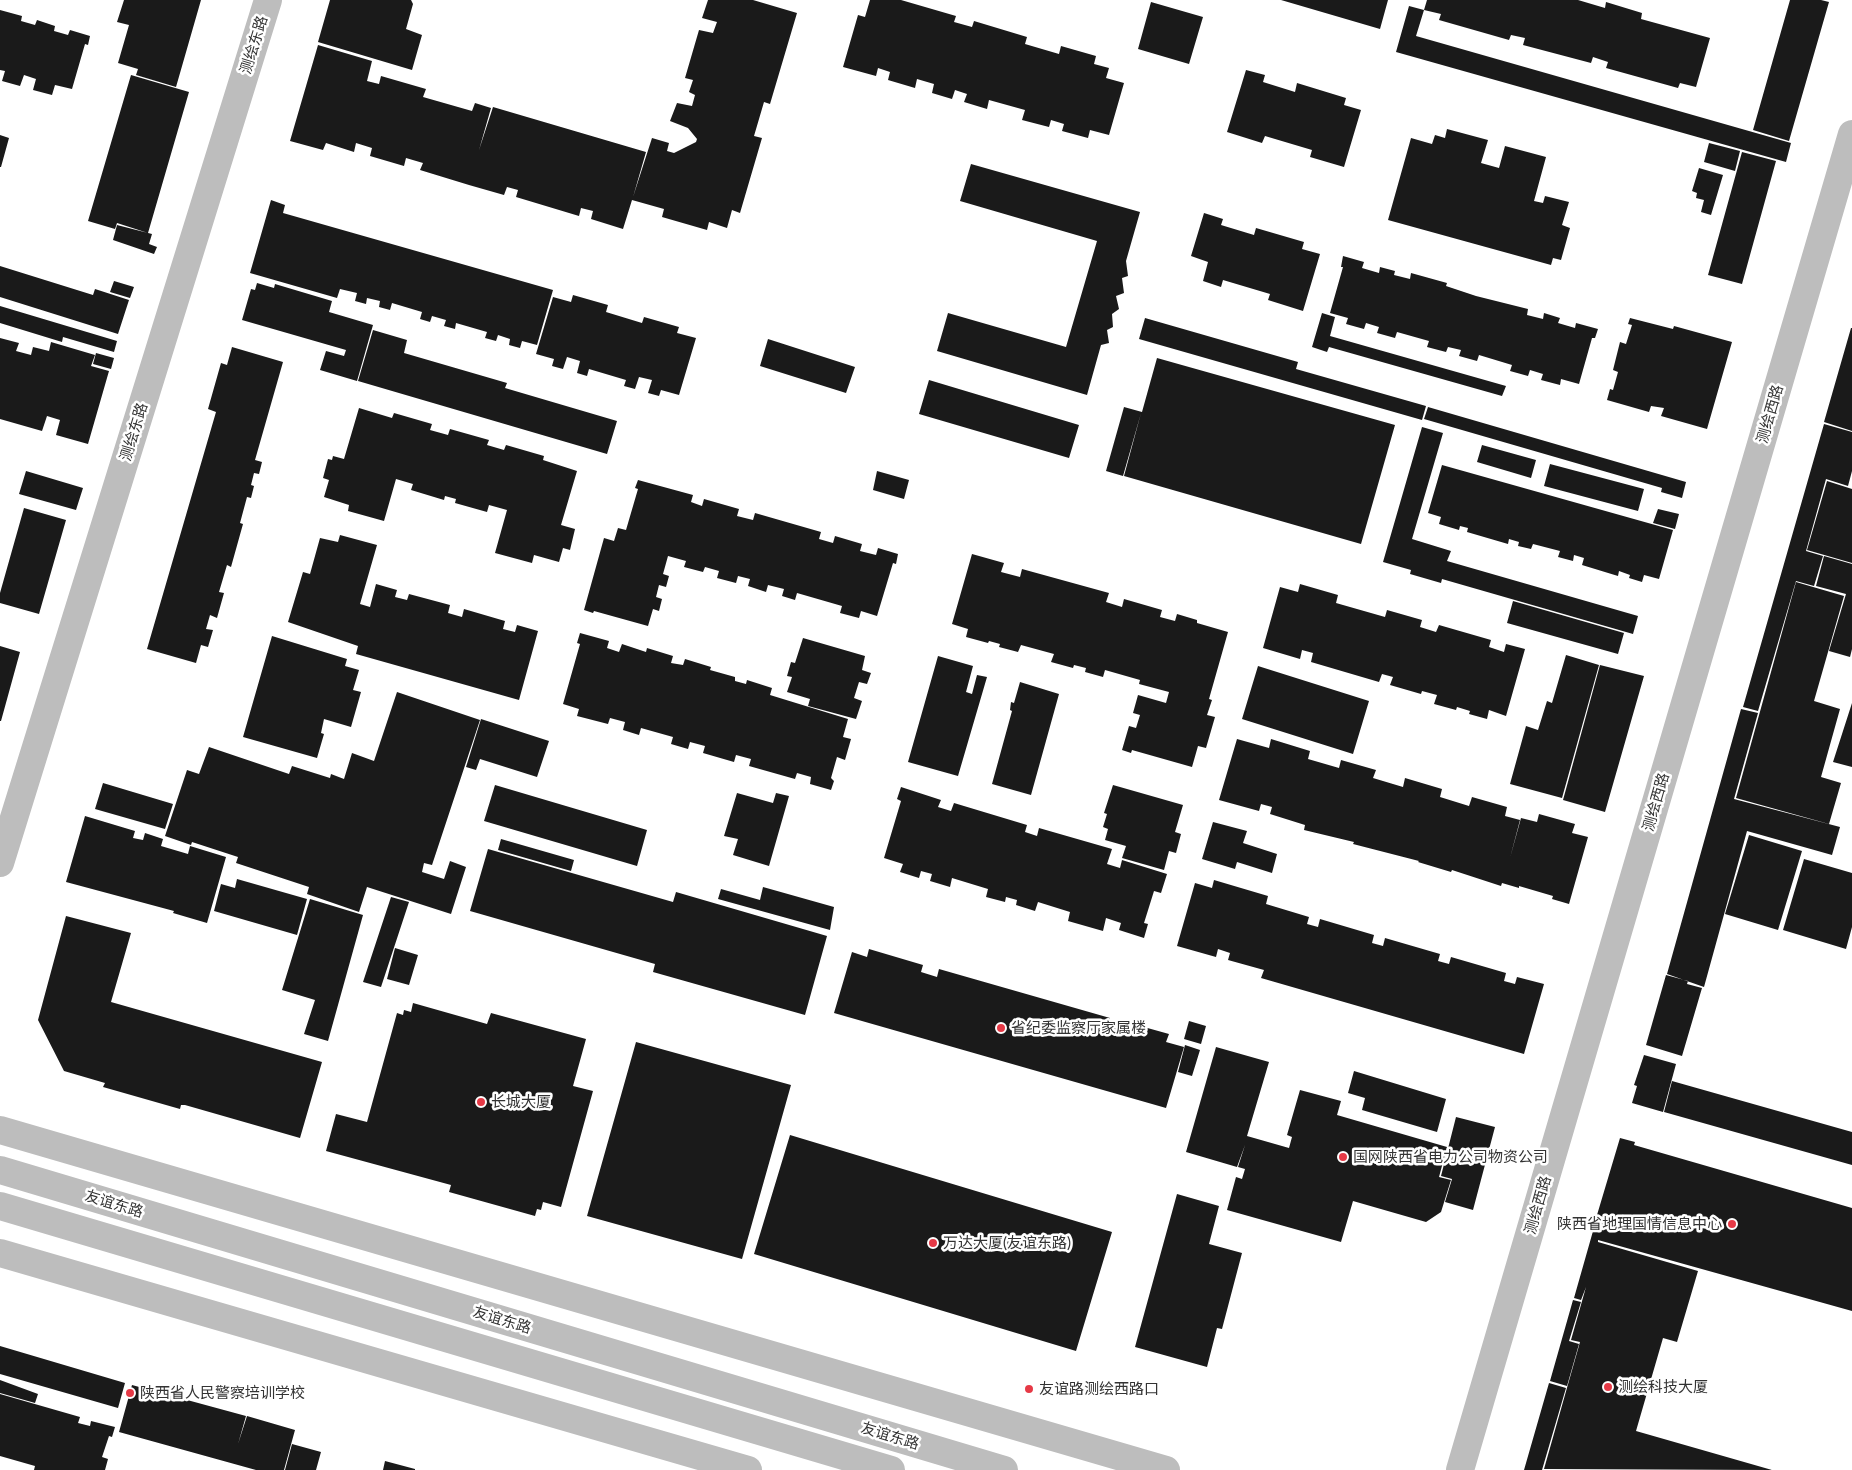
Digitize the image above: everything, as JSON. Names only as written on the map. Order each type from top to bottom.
[{"type":"street","name":"测绘东路","points":[[0,863],[268,0]]},
{"type":"street","name":"测绘西路","points":[[1460,1470],[1852,134]]},
{"type":"street","points":[[0,1130],[1166,1470]]},
{"type":"street","name":"友谊东路","points":[[0,1170],[1004,1470]]},
{"type":"street","points":[[0,1206],[891,1470]]},
{"type":"street","points":[[0,1253],[748,1470]]},
{"type":"building","points":[[124,0],[201,0],[176,87],[136,75],[138,69],[118,63],[129,25],[117,22]]},
{"type":"building","points":[[330,0],[411,0],[413,4],[406,29],[422,35],[412,70],[318,42]]},
{"type":"building","points":[[708,0],[753,0],[797,13],[770,104],[764,102],[754,136],[762,138],[740,213],[732,210],[727,228],[709,222],[707,230],[662,217],[664,209],[632,200],[623,229],[591,219],[593,211],[581,208],[579,216],[516,197],[518,190],[507,187],[504,195],[420,170],[423,163],[406,158],[404,166],[370,156],[372,148],[356,143],[354,152],[326,143],[323,150],[290,141],[318,45],[372,61],[367,81],[379,84],[381,76],[426,89],[423,97],[472,111],[475,103],[491,108],[479,150],[493,107],[646,152],[633,197],[652,138],[669,143],[667,151],[674,153],[696,142],[697,139],[688,128],[670,121],[677,103],[692,106],[695,95],[689,92],[693,80],[685,78],[699,30],[713,33],[717,22],[702,18]]},
{"type":"building","points":[[870,0],[901,0],[956,16],[954,22],[972,27],[974,21],[1027,37],[1025,44],[1059,54],[1061,46],[1096,56],[1094,64],[1109,68],[1106,78],[1124,83],[1109,135],[1090,130],[1088,138],[1062,131],[1064,124],[1051,120],[1049,127],[1022,120],[1025,110],[989,100],[987,109],[964,102],[967,94],[955,90],[952,99],[932,93],[934,84],[917,79],[915,88],[888,80],[890,72],[878,68],[876,76],[843,67],[858,15],[865,17]]},
{"type":"building","points":[[1281,0],[1388,0],[1380,29]]},
{"type":"building","points":[[1427,0],[1578,0],[1605,8],[1606,2],[1642,13],[1641,19],[1710,38],[1696,87],[1680,83],[1678,88],[1606,68],[1608,62],[1593,57],[1591,63],[1523,45],[1525,38],[1511,35],[1509,40],[1439,20],[1441,14],[1424,10]]},
{"type":"building","points":[[1790,0],[1821,0],[1829,2],[1789,141],[1753,130]]},
{"type":"building","points":[[1151,2],[1203,17],[1189,64],[1138,49]]},
{"type":"building","points":[[1409,6],[1424,10],[1416,36],[1791,143],[1786,162],[1396,52]]},
{"type":"building","points":[[0,10],[22,16],[21,21],[35,25],[37,20],[55,26],[54,31],[68,35],[70,30],[90,36],[88,45],[85,44],[72,89],[55,85],[52,95],[33,90],[36,79],[24,75],[20,86],[2,81],[5,71],[0,70]]},
{"type":"building","points":[[1246,70],[1265,75],[1263,82],[1295,92],[1297,83],[1346,98],[1344,105],[1361,110],[1344,167],[1310,157],[1312,150],[1265,136],[1262,143],[1227,132]]},
{"type":"building","points":[[131,75],[189,92],[148,233],[117,223],[115,229],[88,221]]},
{"type":"building","points":[[1447,129],[1488,140],[1481,163],[1499,168],[1505,146],[1546,157],[1534,201],[1543,203],[1545,196],[1569,202],[1562,225],[1570,228],[1561,260],[1553,258],[1551,265],[1388,220],[1411,138],[1432,144],[1435,135],[1445,138]]},
{"type":"building","points":[[0,135],[9,138],[1,167],[0,167]]},
{"type":"building","points":[[1709,143],[1740,151],[1735,171],[1704,162]]},
{"type":"building","points":[[1742,152],[1776,161],[1742,284],[1708,275]]},
{"type":"building","points":[[971,164],[1140,212],[1126,261],[1128,276],[1122,278],[1124,293],[1116,296],[1119,309],[1112,314],[1113,327],[1107,330],[1109,343],[1101,345],[1087,395],[937,351],[948,313],[1066,347],[1097,241],[960,201]]},
{"type":"building","points":[[1699,168],[1723,175],[1711,215],[1701,212],[1704,200],[1696,198],[1697,193],[1692,191]]},
{"type":"building","points":[[271,200],[285,205],[283,213],[553,290],[537,345],[522,341],[520,348],[509,345],[510,339],[498,335],[496,341],[485,338],[487,332],[456,323],[455,329],[444,326],[446,320],[432,316],[430,322],[420,319],[422,312],[392,303],[390,310],[379,307],[380,301],[367,298],[366,304],[355,301],[357,293],[340,289],[337,298],[250,273]]},
{"type":"building","points":[[1204,213],[1223,219],[1221,225],[1254,235],[1256,228],[1304,242],[1302,249],[1320,254],[1303,311],[1268,300],[1270,294],[1223,280],[1221,287],[1203,281],[1208,262],[1191,256]]},
{"type":"building","points":[[117,225],[152,234],[149,244],[157,247],[154,254],[113,240]]},
{"type":"building","points":[[1343,256],[1364,262],[1362,268],[1379,273],[1380,267],[1395,271],[1394,275],[1410,279],[1411,273],[1447,283],[1446,286],[1476,296],[1528,309],[1527,315],[1543,319],[1544,313],[1560,318],[1558,323],[1575,328],[1576,323],[1598,329],[1595,338],[1592,338],[1579,384],[1561,379],[1560,385],[1541,380],[1543,374],[1530,370],[1528,376],[1510,371],[1512,365],[1479,355],[1477,361],[1459,356],[1461,350],[1448,347],[1446,352],[1427,347],[1429,341],[1397,332],[1395,338],[1377,333],[1379,327],[1366,323],[1364,329],[1346,324],[1348,318],[1330,313],[1343,267],[1341,267]]},
{"type":"building","points":[[0,266],[93,295],[95,289],[129,300],[118,334],[0,297]]},
{"type":"building","points":[[114,281],[134,287],[130,298],[110,292]]},
{"type":"building","points":[[257,283],[274,288],[275,284],[332,301],[329,312],[373,325],[357,381],[320,370],[326,351],[344,356],[346,350],[242,320],[251,289],[255,290]]},
{"type":"building","points":[[573,295],[608,305],[606,312],[642,323],[644,317],[679,327],[677,333],[696,338],[679,395],[661,390],[659,396],[648,393],[652,380],[639,377],[635,389],[624,386],[626,380],[589,369],[587,376],[577,373],[580,361],[567,357],[563,369],[552,366],[554,359],[536,354],[553,297],[571,302]]},
{"type":"building","points":[[0,306],[117,341],[114,352],[63,337],[62,342],[0,323]]},
{"type":"building","points":[[1322,313],[1335,317],[1330,336],[1506,386],[1502,396],[1329,347],[1327,352],[1312,347]]},
{"type":"building","points":[[1145,318],[1298,362],[1296,369],[1426,406],[1422,420],[1139,339]]},
{"type":"building","points":[[1630,318],[1673,329],[1674,326],[1732,342],[1707,429],[1661,416],[1664,408],[1651,406],[1649,412],[1607,400],[1610,389],[1613,390],[1618,372],[1613,370],[1620,342],[1626,344],[1632,325],[1628,324]]},
{"type":"building","points":[[1852,328],[1852,431],[1824,422]]},
{"type":"building","points":[[373,330],[407,340],[404,353],[507,383],[505,388],[617,421],[607,454],[358,381]]},
{"type":"building","points":[[0,338],[19,343],[16,351],[31,355],[33,347],[49,351],[51,342],[95,355],[91,366],[109,371],[88,444],[56,435],[60,420],[47,416],[42,431],[0,419]]},
{"type":"building","points":[[768,339],[855,367],[846,393],[760,366]]},
{"type":"building","points":[[232,347],[283,362],[255,460],[262,462],[259,474],[254,473],[251,485],[254,486],[251,498],[247,497],[240,523],[243,524],[231,567],[227,565],[219,592],[224,593],[217,618],[210,615],[206,629],[213,630],[208,647],[201,645],[196,663],[147,649],[216,412],[208,409],[221,363],[227,365]]},
{"type":"building","points":[[96,353],[114,358],[111,369],[93,364]]},
{"type":"building","points":[[1157,358],[1395,425],[1361,544],[1124,476],[1141,413],[1123,476],[1106,471],[1124,407],[1142,412]]},
{"type":"building","points":[[929,380],[1079,425],[1069,458],[919,414]]},
{"type":"building","points":[[1428,407],[1686,482],[1682,498],[1661,492],[1662,488],[1424,419]]},
{"type":"building","points":[[359,408],[392,418],[394,413],[432,424],[430,430],[448,435],[450,429],[489,440],[487,445],[504,450],[506,445],[544,456],[543,460],[577,471],[561,525],[575,529],[570,550],[563,548],[559,562],[534,555],[532,563],[495,553],[507,510],[489,505],[487,512],[455,503],[456,499],[445,496],[444,500],[411,490],[413,484],[396,479],[384,521],[348,511],[349,505],[324,497],[329,480],[323,478],[328,459],[332,460],[333,456],[344,459]]},
{"type":"building","points":[[1824,424],[1852,432],[1852,471],[1848,486],[1826,479],[1806,551],[1823,556],[1814,586],[1796,581],[1758,711],[1743,707]]},
{"type":"building","points":[[1422,427],[1443,433],[1412,539],[1451,551],[1447,561],[1638,616],[1633,634],[1442,579],[1441,583],[1410,574],[1411,570],[1383,562]]},
{"type":"building","points":[[1482,445],[1536,460],[1531,478],[1477,462]]},
{"type":"building","points":[[1550,464],[1644,489],[1638,511],[1544,486]]},
{"type":"building","points":[[1442,465],[1673,530],[1659,579],[1644,575],[1642,582],[1629,578],[1630,575],[1619,571],[1618,576],[1582,565],[1584,558],[1574,555],[1573,561],[1558,557],[1560,551],[1533,544],[1531,549],[1518,546],[1519,542],[1509,539],[1508,544],[1467,532],[1468,528],[1460,526],[1459,530],[1439,524],[1441,517],[1428,513]]},
{"type":"building","points":[[26,471],[83,488],[76,510],[19,494]]},
{"type":"building","points":[[877,471],[909,480],[904,499],[873,490]]},
{"type":"building","points":[[638,480],[693,495],[691,502],[702,506],[704,499],[739,509],[737,516],[753,520],[755,513],[821,532],[819,539],[833,543],[835,536],[862,544],[860,551],[876,555],[878,548],[898,554],[896,564],[893,563],[877,616],[861,611],[859,618],[840,613],[842,606],[797,593],[795,600],[782,596],[784,589],[768,585],[766,592],[748,586],[750,579],[738,576],[736,583],[717,578],[719,571],[705,567],[703,572],[684,567],[686,561],[668,556],[663,574],[669,576],[666,587],[659,585],[656,597],[662,599],[659,611],[653,609],[648,626],[584,610],[604,538],[614,541],[618,528],[626,530],[638,489],[635,488]]},
{"type":"building","points":[[1827,481],[1852,489],[1852,563],[1807,550]]},
{"type":"building","points":[[24,508],[66,520],[39,614],[0,603],[0,593]]},
{"type":"building","points":[[1658,509],[1679,514],[1675,529],[1653,523]]},
{"type":"building","points":[[340,535],[377,545],[360,604],[370,607],[376,584],[397,590],[395,597],[407,600],[409,594],[450,605],[448,613],[462,617],[464,609],[505,621],[503,629],[515,632],[517,625],[538,631],[519,700],[356,654],[358,646],[288,622],[303,572],[310,574],[320,538],[338,542]]},
{"type":"building","points":[[972,554],[1004,563],[1001,572],[1020,577],[1022,569],[1109,593],[1106,602],[1122,607],[1124,599],[1162,610],[1160,617],[1175,621],[1177,614],[1197,620],[1197,623],[1228,632],[1209,699],[1212,700],[1207,715],[1215,717],[1206,748],[1198,746],[1192,767],[1132,750],[1131,753],[1122,750],[1129,726],[1136,728],[1140,715],[1133,713],[1138,695],[1166,703],[1169,692],[1139,684],[1140,680],[1105,670],[1103,677],[1085,672],[1086,668],[1074,665],[1073,668],[1051,662],[1054,654],[1021,645],[1018,652],[999,647],[1000,644],[966,637],[968,629],[952,624]]},
{"type":"building","points":[[1824,556],[1852,564],[1852,649],[1850,657],[1829,651],[1846,594],[1816,586]]},
{"type":"building","points":[[1796,582],[1844,596],[1814,701],[1840,709],[1821,777],[1841,783],[1829,824],[1736,798]]},
{"type":"building","points":[[1300,584],[1338,595],[1336,603],[1385,617],[1387,610],[1422,620],[1420,627],[1436,632],[1439,625],[1491,640],[1489,647],[1504,652],[1506,644],[1525,649],[1506,716],[1489,710],[1487,719],[1469,714],[1470,711],[1457,707],[1456,710],[1434,704],[1437,695],[1422,691],[1421,694],[1390,685],[1393,677],[1382,674],[1379,682],[1311,662],[1313,653],[1302,650],[1300,659],[1263,648],[1280,587],[1298,592]]},
{"type":"building","points":[[1513,601],[1624,633],[1618,654],[1507,623]]},
{"type":"building","points":[[580,633],[609,641],[607,648],[619,652],[622,644],[646,652],[647,648],[673,656],[671,663],[683,665],[685,659],[711,667],[710,670],[735,677],[735,681],[746,684],[747,680],[772,688],[770,695],[848,719],[843,737],[851,739],[845,760],[837,757],[831,778],[834,781],[831,790],[810,784],[811,777],[797,773],[795,779],[749,766],[751,759],[736,755],[734,762],[703,753],[705,746],[690,742],[688,749],[671,744],[673,737],[641,728],[639,735],[623,730],[625,722],[610,718],[608,724],[577,716],[579,709],[563,704],[580,644],[577,643]]},
{"type":"building","points":[[272,636],[347,659],[345,666],[359,670],[353,690],[361,692],[351,727],[324,719],[321,733],[324,734],[317,758],[243,737]]},
{"type":"building","points":[[803,638],[865,656],[862,670],[871,673],[867,684],[859,682],[854,698],[862,701],[856,719],[808,706],[810,699],[787,692],[792,677],[787,676],[791,662],[795,663]]},
{"type":"building","points":[[0,646],[20,652],[1,721],[0,721]]},
{"type":"building","points":[[1566,655],[1599,665],[1562,798],[1510,784],[1526,726],[1538,730],[1547,701],[1552,703]]},
{"type":"building","points":[[938,656],[973,666],[966,692],[972,694],[977,675],[987,677],[958,776],[908,762]]},
{"type":"building","points":[[1600,665],[1644,676],[1605,812],[1563,800]]},
{"type":"building","points":[[1258,666],[1369,701],[1353,754],[1242,719]]},
{"type":"building","points":[[1020,682],[1059,694],[1031,795],[992,784],[1012,711],[1010,710],[1011,702],[1014,703]]},
{"type":"building","points":[[397,692],[480,720],[432,865],[424,863],[422,872],[444,879],[450,861],[466,867],[451,914],[367,887],[359,912],[307,894],[309,887],[236,863],[238,857],[192,842],[191,845],[165,836],[187,770],[199,774],[209,747],[289,774],[292,766],[330,778],[331,774],[344,779],[352,753],[374,761]]},
{"type":"building","points":[[1852,703],[1852,767],[1833,762]]},
{"type":"building","points":[[1741,709],[1758,713],[1734,799],[1840,827],[1832,855],[1747,831],[1704,987],[1667,974]]},
{"type":"building","points":[[481,719],[549,741],[537,777],[480,759],[476,770],[466,767]]},
{"type":"building","points":[[1237,739],[1269,748],[1271,739],[1310,751],[1308,759],[1339,768],[1341,760],[1376,770],[1373,778],[1403,787],[1405,778],[1442,789],[1440,797],[1469,806],[1472,797],[1507,807],[1505,816],[1520,820],[1510,858],[1521,818],[1537,822],[1539,814],[1575,824],[1572,833],[1588,837],[1569,904],[1552,899],[1553,896],[1519,886],[1519,888],[1502,883],[1501,886],[1452,870],[1451,872],[1419,861],[1353,844],[1354,842],[1304,830],[1305,825],[1270,814],[1272,807],[1261,804],[1259,811],[1219,800]]},
{"type":"building","points":[[103,783],[173,804],[165,829],[95,809]]},
{"type":"building","points":[[495,785],[647,830],[637,866],[484,821]]},
{"type":"building","points":[[1113,785],[1183,805],[1175,832],[1181,834],[1176,853],[1169,851],[1164,870],[1122,858],[1126,846],[1105,840],[1108,829],[1103,827],[1107,814],[1104,813]]},
{"type":"building","points":[[901,787],[941,800],[938,807],[951,811],[954,803],[1027,825],[1025,832],[1037,836],[1039,828],[1112,849],[1107,864],[1120,868],[1122,860],[1167,874],[1161,893],[1154,891],[1144,923],[1148,924],[1144,938],[1119,930],[1121,923],[1106,918],[1103,931],[1068,921],[1070,912],[1038,902],[1035,911],[1016,905],[1017,900],[1006,897],[1005,902],[986,897],[988,889],[952,878],[950,887],[930,881],[932,874],[921,871],[919,878],[900,872],[903,864],[884,858],[901,801],[897,799]]},
{"type":"building","points":[[737,793],[773,803],[776,793],[789,796],[769,866],[733,855],[738,839],[724,836]]},
{"type":"building","points":[[85,816],[135,831],[133,838],[143,840],[145,833],[163,839],[161,846],[188,854],[190,846],[226,857],[207,923],[173,913],[174,911],[66,882]]},
{"type":"building","points":[[1213,822],[1247,831],[1243,843],[1277,854],[1272,873],[1237,862],[1235,869],[1202,859]]},
{"type":"building","points":[[1749,835],[1802,851],[1778,930],[1725,914]]},
{"type":"building","points":[[501,839],[574,860],[571,871],[498,850]]},
{"type":"building","points":[[488,849],[673,902],[676,892],[827,936],[805,1015],[653,972],[655,964],[470,911]]},
{"type":"building","points":[[1804,859],[1852,873],[1852,927],[1846,949],[1783,930]]},
{"type":"building","points":[[237,879],[307,899],[297,935],[214,911],[221,884],[235,888]]},
{"type":"building","points":[[1214,880],[1268,896],[1266,904],[1309,917],[1307,924],[1318,927],[1320,919],[1374,935],[1372,943],[1383,946],[1385,938],[1440,954],[1438,961],[1449,964],[1451,957],[1506,973],[1504,981],[1515,984],[1517,977],[1544,984],[1524,1054],[1261,978],[1264,970],[1228,960],[1230,953],[1218,949],[1216,957],[1177,946],[1195,883],[1212,888]]},
{"type":"building","points":[[763,887],[834,907],[830,930],[718,899],[721,889],[760,900]]},
{"type":"building","points":[[391,897],[409,902],[381,987],[363,982]]},
{"type":"building","points":[[310,899],[363,915],[328,1041],[304,1034],[315,1000],[282,990]]},
{"type":"building","points":[[66,916],[131,933],[111,1002],[322,1062],[300,1138],[185,1105],[181,1105],[180,1109],[103,1087],[105,1083],[64,1071],[38,1020]]},
{"type":"building","points":[[395,948],[418,955],[409,985],[387,979]]},
{"type":"building","name":"省纪委监察厅家属楼","points":[[869,949],[923,965],[921,972],[937,977],[939,969],[1110,1018],[1107,1026],[1124,1030],[1126,1022],[1169,1034],[1166,1042],[1184,1047],[1166,1108],[834,1013],[852,952],[867,957]]},
{"type":"building","points":[[1666,975],[1688,981],[1687,984],[1702,988],[1682,1056],[1646,1045]]},
{"type":"building","name":"长城大厦","points":[[413,1003],[487,1024],[491,1013],[586,1039],[573,1086],[593,1091],[561,1207],[543,1202],[541,1210],[537,1209],[535,1216],[449,1192],[451,1185],[326,1151],[336,1114],[367,1122],[397,1013],[403,1015],[404,1010],[411,1012]]},
{"type":"building","points":[[1189,1021],[1206,1026],[1201,1044],[1184,1039]]},
{"type":"building","points":[[636,1042],[791,1085],[742,1259],[587,1216]]},
{"type":"building","points":[[1185,1045],[1200,1050],[1192,1076],[1178,1072]]},
{"type":"building","name":"国网陕西省电力公司物资公司","points":[[1216,1047],[1269,1062],[1247,1136],[1289,1148],[1292,1137],[1287,1135],[1300,1090],[1341,1101],[1337,1115],[1447,1147],[1439,1177],[1451,1180],[1441,1212],[1426,1222],[1353,1201],[1341,1242],[1227,1210],[1236,1177],[1242,1179],[1245,1169],[1238,1167],[1245,1145],[1237,1167],[1186,1152]]},
{"type":"building","points":[[1644,1055],[1676,1064],[1663,1112],[1632,1103],[1637,1086],[1634,1085]]},
{"type":"building","points":[[1354,1071],[1446,1099],[1437,1132],[1362,1110],[1365,1098],[1348,1093]]},
{"type":"building","points":[[1672,1081],[1852,1132],[1852,1165],[1664,1112]]},
{"type":"building","points":[[1456,1117],[1495,1127],[1473,1210],[1445,1202],[1452,1179],[1441,1176]]},
{"type":"building","name":"万达大厦(友谊东路)","points":[[790,1135],[1112,1232],[1076,1351],[754,1254]]},
{"type":"building","points":[[1620,1138],[1635,1142],[1634,1145],[1852,1208],[1852,1311],[1598,1240],[1598,1242],[1698,1271],[1677,1342],[1663,1338],[1636,1431],[1772,1470],[1544,1469],[1580,1342],[1571,1340],[1586,1287],[1581,1300],[1574,1298],[1597,1217],[1613,1221],[1597,1215]]},
{"type":"building","points":[[1177,1194],[1219,1206],[1209,1244],[1242,1253],[1222,1329],[1217,1328],[1207,1367],[1135,1347]]},
{"type":"building","points":[[1573,1300],[1581,1302],[1569,1341],[1579,1344],[1567,1386],[1550,1381]]},
{"type":"building","points":[[0,1346],[125,1383],[118,1408],[0,1374]]},
{"type":"building","points":[[0,1380],[38,1394],[35,1403],[0,1393]]},
{"type":"building","points":[[1549,1383],[1566,1388],[1542,1470],[1524,1470]]},
{"type":"building","points":[[132,1385],[246,1416],[238,1444],[247,1416],[295,1430],[284,1470],[256,1470],[119,1432]]},
{"type":"building","points":[[0,1394],[80,1417],[78,1423],[90,1426],[91,1421],[115,1427],[112,1437],[109,1436],[102,1457],[108,1459],[105,1470],[34,1470],[35,1466],[0,1456]]},
{"type":"building","points":[[292,1444],[321,1452],[316,1470],[285,1470]]},
{"type":"building","points":[[385,1461],[415,1469],[415,1470],[383,1470]]},
{"type":"place","name":"省纪委监察厅家属楼","points":[[1001,1028]]},
{"type":"place","name":"长城大厦","points":[[481,1102]]},
{"type":"place","name":"国网陕西省电力公司物资公司","points":[[1343,1157]]},
{"type":"place","name":"陕西省地理国情信息中心","points":[[1732,1224]]},
{"type":"place","name":"万达大厦(友谊东路)","points":[[933,1243]]},
{"type":"place","name":"测绘科技大厦","points":[[1608,1387]]},
{"type":"place","name":"友谊路测绘西路口","points":[[1029,1389]]},
{"type":"place","name":"陕西省人民警察培训学校","points":[[130,1393]]}]
